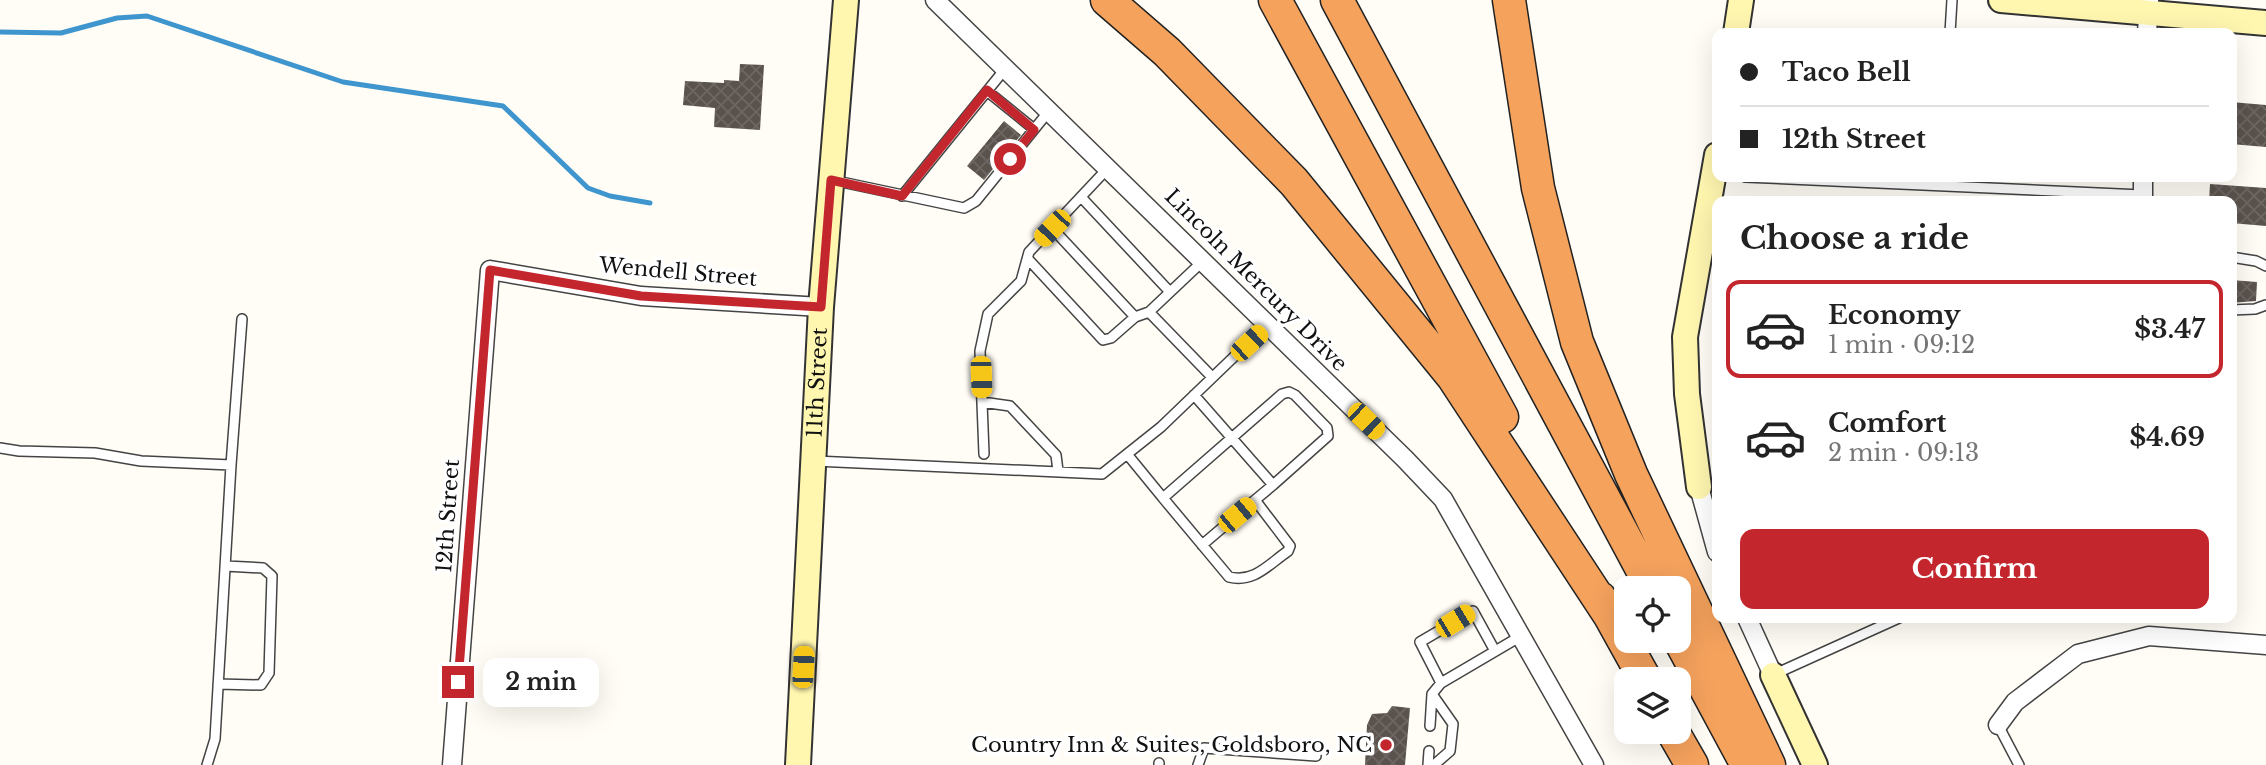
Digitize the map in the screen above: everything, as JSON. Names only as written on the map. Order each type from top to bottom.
[{"type":"highway","points":[[1107,0],[1167,52],[1294,182],[1453,377],[1610,616]]},
{"type":"highway","points":[[1275,0],[1638,667]]},
{"type":"highway","points":[[1337,0],[1646,576]]},
{"type":"highway","points":[[1514,6],[1538,187],[1577,342],[1632,474],[1769,765]]},
{"type":"highway","points":[[1687,653],[1747,765]]},
{"type":"highway","points":[[1680,744],[1692,765]]},
{"type":"street","name":"11th Street","points":[[798,765],[821,307],[846,0]]},
{"type":"street","name":"Lincoln Mercury Drive","points":[[936,0],[1405,458],[1443,499],[1594,765]]},
{"type":"street","points":[[1737,28],[1741,0]]},
{"type":"street","points":[[2001,0],[2043,2],[2148,15],[2266,23]]},
{"type":"street","points":[[1712,528],[1687,394],[1685,337],[1714,182]]},
{"type":"street","name":"Wendell Street","points":[[490,270],[641,296],[821,307]]},
{"type":"street","name":"12th Street","points":[[452,765],[490,270]]},
{"type":"street","points":[[1749,623],[1815,765]]},
{"type":"street","points":[[1998,726],[2015,702],[2078,654],[2149,636],[2266,645]]},
{"type":"lane","points":[[1950,28],[1952,0]]},
{"type":"lane","points":[[902,196],[1005,69]]},
{"type":"lane","points":[[987,90],[1034,130]]},
{"type":"lane","points":[[831,180],[964,208],[976,201],[1049,111]]},
{"type":"lane","points":[[984,454],[980,351],[988,314],[1021,281],[1029,252],[1108,168]]},
{"type":"lane","points":[[1961,182],[2143,191]]},
{"type":"lane","points":[[1081,197],[1170,292]]},
{"type":"lane","points":[[1052,228],[1135,317]]},
{"type":"lane","points":[[2237,258],[2256,261],[2266,266]]},
{"type":"lane","points":[[1028,259],[1103,340],[1111,338],[1135,317],[1149,312],[1203,261]]},
{"type":"lane","points":[[2237,310],[2255,309],[2266,305]]},
{"type":"lane","points":[[1149,312],[1212,377]]},
{"type":"lane","points":[[207,765],[215,739],[242,319]]},
{"type":"lane","points":[[813,460],[1102,474],[1161,427],[1267,325]]},
{"type":"lane","points":[[1163,498],[1282,394],[1289,392],[1295,395],[1327,428],[1328,436],[1324,441],[1202,545]]},
{"type":"lane","points":[[1194,395],[1273,485]]},
{"type":"lane","points":[[982,402],[1010,406],[1056,455],[1058,471]]},
{"type":"lane","points":[[0,448],[95,453],[141,461],[231,465]]},
{"type":"lane","points":[[1127,454],[1229,578],[1251,578],[1288,551],[1290,546],[1255,500]]},
{"type":"lane","points":[[218,684],[261,685],[270,673],[272,576],[263,568],[226,566]]},
{"type":"lane","points":[[1441,683],[1420,642],[1473,611],[1495,651]]},
{"type":"lane","points":[[1773,675],[1888,623]]},
{"type":"lane","points":[[1430,726],[1432,694],[1441,683],[1521,636]]},
{"type":"lane","points":[[1432,694],[1453,724],[1450,751],[1434,765]]},
{"type":"lane","points":[[1998,726],[2019,765]]},
{"type":"lane","points":[[1198,765],[1204,748],[1316,756]]},
{"type":"lane","points":[[1428,765],[1429,751]]},
{"type":"building","points":[[740,64],[764,65],[760,130],[714,127],[715,108],[683,105],[685,81],[739,81]]},
{"type":"building","points":[[2237,103],[2266,105],[2266,147],[2237,145]]},
{"type":"building","points":[[1004,121],[1021,135],[984,180],[967,166]]},
{"type":"building","points":[[2210,184],[2266,188],[2266,226],[2237,224],[2237,196],[2209,196]]},
{"type":"building","points":[[2237,280],[2257,282],[2256,301],[2237,303]]},
{"type":"building","name":"Country Inn & Suites, Goldsboro, NC","points":[[1392,706],[1410,708],[1405,765],[1365,765],[1367,725],[1372,714],[1387,713]]},
{"type":"waterway","points":[[0,32],[61,33],[117,18],[147,16],[343,82],[503,106],[588,188],[610,196],[650,203]]},
{"type":"place","name":"Country Inn & Suites, Goldsboro, NC","points":[[1386,745]]},
{"type":"route","points":[[458,682],[490,270],[641,296],[821,307],[831,180],[902,196],[987,90],[1034,130],[1010,159]]}]
